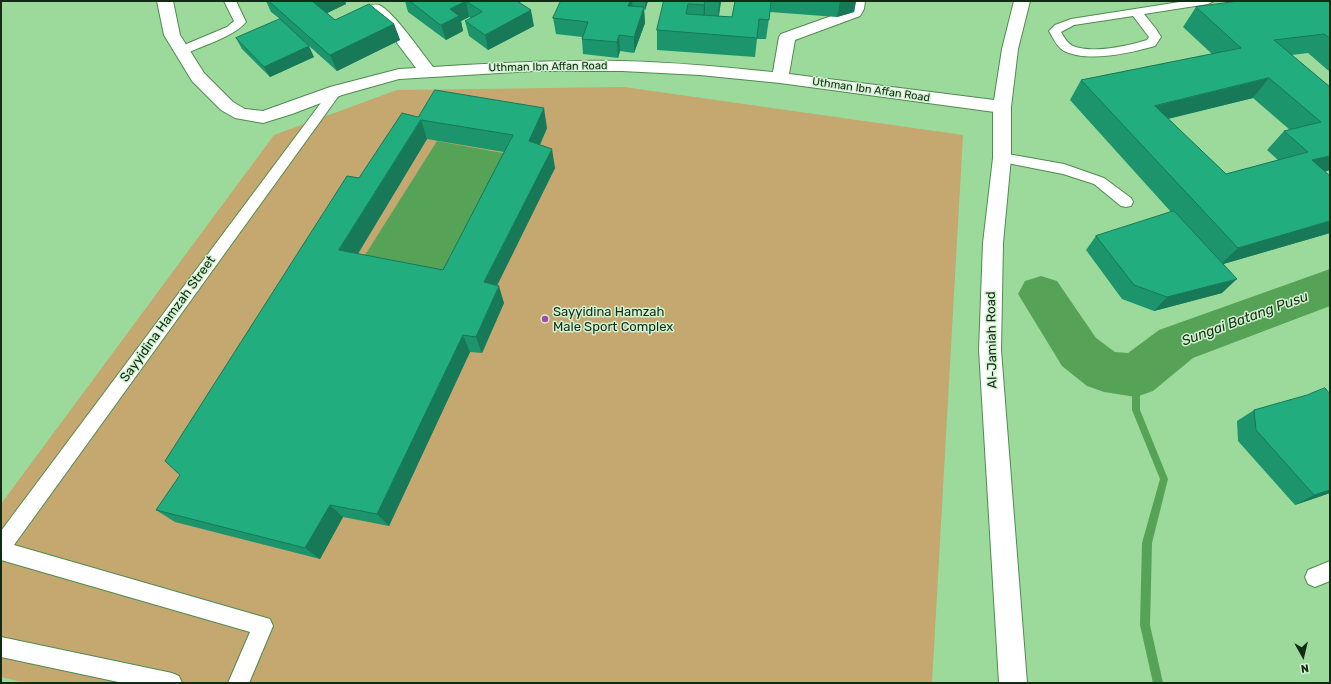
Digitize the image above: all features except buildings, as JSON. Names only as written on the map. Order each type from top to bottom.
[{"type":"street","name":"Uthman Ibn Affan Road","points":[[165,1],[172,35],[198,77],[227,106],[241,114],[263,117],[336,91],[399,74],[533,66],[622,66],[700,70],[780,78],[1002,107]]},
{"type":"street","points":[[780,78],[787,37],[854,13],[857,1]]},
{"type":"street","name":"Al-Jamiah Road","points":[[1013,682],[990,350],[993,242],[1002,158],[1002,107],[1010,49],[1022,1]]},
{"type":"street","points":[[372,7],[391,24],[428,72]]},
{"type":"lane","points":[[181,51],[231,29],[240,22],[230,1]]},
{"type":"lane","points":[[1136,12],[1152,31],[1154,37],[1151,43],[1139,47],[1102,52],[1076,50],[1067,47],[1058,39],[1055,31],[1059,27],[1071,22],[1136,12],[1166,3],[1208,1]]},
{"type":"lane","name":"Sayyidina Hamzah Street","points":[[1,547],[336,91]]},
{"type":"lane","points":[[1002,158],[1064,169],[1099,181],[1126,202]]},
{"type":"lane","points":[[1,551],[263,626],[238,683]]},
{"type":"lane","points":[[1,647],[172,683]]},
{"type":"shaded area","name":"Sayyidina Hamzah Male Sport Complex","points":[[624,87],[963,135],[932,683],[26,683],[1,677],[1,504],[274,135],[397,90]]},
{"type":"shaded area","points":[[437,141],[514,155],[446,281],[360,263]]},
{"type":"waterway","name":"Sungai Batang Pusu","points":[[1041,294],[1079,352],[1104,371],[1136,376],[1176,344],[1330,287]]},
{"type":"waterway","points":[[1136,376],[1136,410],[1164,479],[1147,543],[1145,625],[1158,683]]},
{"type":"place","name":"Sayyidina Hamzah Male Sport Complex","points":[[545,319]]}]
